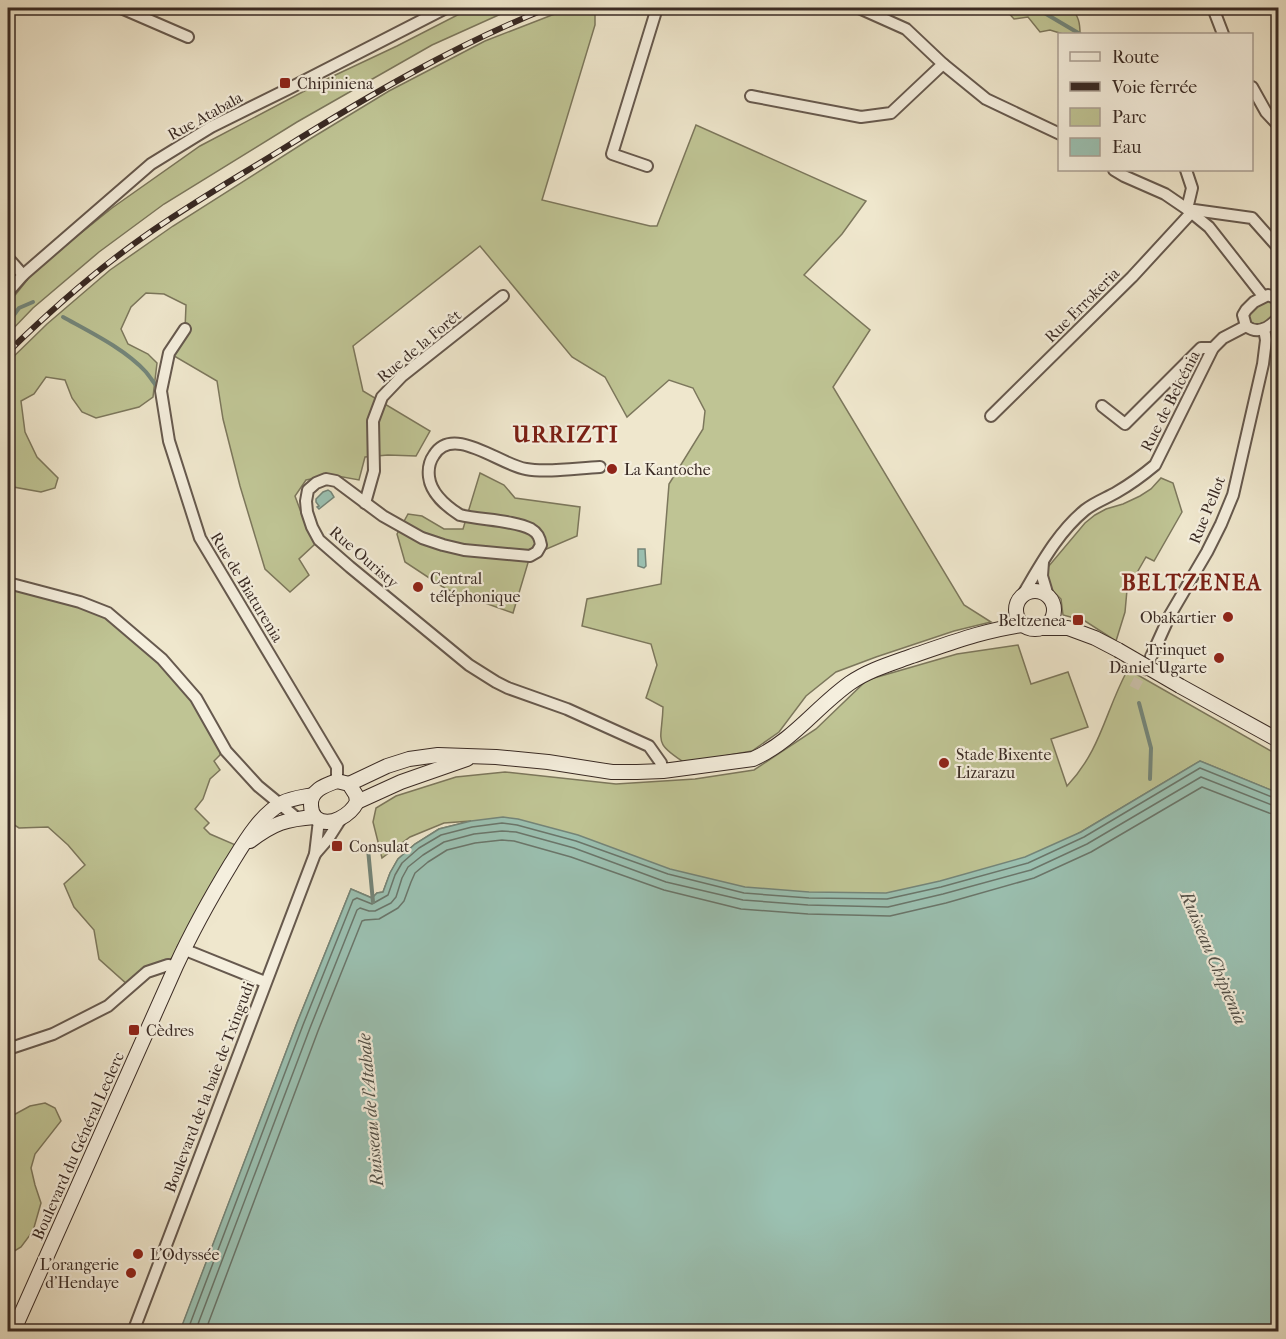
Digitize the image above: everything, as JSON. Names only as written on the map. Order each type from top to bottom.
[{"type":"main road","points":[[1022,625],[1016,611],[1018,600],[1027,592],[1038,591],[1048,596],[1053,603],[1054,614],[1044,628]]},
{"type":"main road","points":[[999,628],[1016,611]]},
{"type":"main road","points":[[1054,614],[1068,628]]},
{"type":"main road","points":[[343,783],[356,795],[357,802],[354,808],[342,818],[325,822],[317,819],[310,806],[313,795],[318,789],[343,783],[409,759],[438,755],[548,762],[612,772],[663,771],[753,759],[780,744],[839,691],[873,669],[999,628],[1022,625],[1033,629],[1068,628],[1095,638],[1278,740]]},
{"type":"main road","points":[[357,802],[401,782],[471,757]]},
{"type":"main road","name":"Boulevard du Général Leclerc","points":[[13,1332],[183,949],[211,898],[241,848],[260,822],[280,804],[313,795]]},
{"type":"main road","name":"Boulevard du Général Leclerc","points":[[241,848],[277,824],[298,819],[317,819]]},
{"type":"street","points":[[121,8],[188,37]]},
{"type":"street","name":"Rue Atabala","points":[[8,292],[22,275],[151,164],[211,127],[446,8]]},
{"type":"street","points":[[647,166],[612,154],[657,8]]},
{"type":"street","points":[[859,8],[906,29],[943,64],[986,99],[1058,134]]},
{"type":"street","points":[[1213,8],[1223,33]]},
{"type":"street","points":[[751,96],[861,117],[891,113],[943,64]]},
{"type":"street","points":[[1253,90],[1266,112],[1278,125]]},
{"type":"street","points":[[1116,171],[1165,194],[1209,227],[1263,296]]},
{"type":"street","points":[[1186,171],[1192,188],[1189,211]]},
{"type":"street","points":[[1189,211],[1252,218],[1276,245]]},
{"type":"street","name":"Rue Errokeria","points":[[991,416],[1132,277],[1189,211]]},
{"type":"street","points":[[8,258],[22,275]]},
{"type":"street","name":"Rue de la Forêt","points":[[365,503],[374,471],[373,421],[382,397],[402,376],[503,296]]},
{"type":"street","points":[[1278,299],[1273,296],[1263,296],[1243,315],[1246,326],[1258,331],[1278,318]]},
{"type":"street","name":"Rue de Belcénia","points":[[1022,596],[1052,546],[1085,510],[1139,478],[1155,465],[1214,348],[1223,338],[1246,326]]},
{"type":"street","name":"Rue de Biaturenia","points":[[186,329],[169,353],[161,391],[169,441],[200,538],[337,767],[343,783]]},
{"type":"street","name":"Rue Pellot","points":[[1151,657],[1170,615],[1212,542],[1233,495],[1262,371],[1266,340],[1264,329]]},
{"type":"street","points":[[1102,406],[1125,424],[1201,348],[1214,348]]},
{"type":"street","name":"Rue Ouristy","points":[[600,467],[524,469],[458,443],[449,443],[436,451],[428,469],[429,481],[438,497],[451,510],[460,515],[514,524],[533,530],[539,537],[541,545],[537,552],[530,556],[464,550],[422,538],[383,516],[346,487],[336,481],[326,479],[316,483],[308,490],[307,512],[319,540],[469,664],[508,688],[567,709],[649,746],[661,763],[663,771]]},
{"type":"street","points":[[1043,562],[1042,576],[1048,596]]},
{"type":"street","points":[[8,583],[80,602],[108,613],[162,659],[196,698],[226,751],[258,786],[298,819]]},
{"type":"street","points":[[315,854],[342,818]]},
{"type":"street","points":[[315,854],[317,819]]},
{"type":"street","name":"Boulevard de la baie de Txingudi","points":[[134,1332],[315,854]]},
{"type":"street","points":[[183,949],[265,982]]},
{"type":"street","points":[[8,1048],[53,1034],[108,1006],[147,972],[168,965],[176,966]]},
{"type":"green space","points":[[471,8],[514,8],[432,45],[297,122],[164,204],[99,252],[33,308],[8,334],[8,304],[35,270],[112,208],[200,146],[329,78]]},
{"type":"green space","points":[[570,8],[595,8],[595,25],[542,200],[657,226],[696,125],[866,201],[842,234],[804,275],[870,330],[833,387],[964,605],[991,622],[954,631],[836,672],[806,696],[779,732],[752,751],[685,763],[675,756],[661,740],[663,707],[646,698],[657,665],[651,644],[582,626],[587,599],[661,584],[669,484],[703,429],[705,411],[693,388],[669,380],[627,417],[605,377],[572,357],[480,246],[353,346],[363,391],[430,431],[416,456],[365,457],[359,480],[332,475],[306,480],[295,496],[315,544],[299,559],[309,575],[290,592],[265,569],[240,486],[223,419],[217,381],[169,353],[185,329],[186,305],[164,294],[146,293],[131,307],[121,329],[128,344],[148,354],[157,363],[153,397],[139,407],[96,418],[82,412],[72,398],[65,380],[46,377],[34,394],[21,401],[25,432],[37,457],[58,478],[55,488],[41,492],[8,486],[8,362],[47,324],[110,270],[173,226],[389,91],[485,41]]},
{"type":"green space","points":[[1004,8],[1070,8],[1078,20],[1080,33],[1060,33],[1050,30],[1040,32],[1028,17],[1014,19]]},
{"type":"green space","points":[[1268,301],[1273,303],[1276,313],[1263,325],[1251,322],[1249,318],[1253,310]]},
{"type":"green space","points":[[480,473],[504,485],[515,498],[580,507],[577,536],[530,556],[513,613],[446,589],[405,562],[397,534],[408,514],[422,516],[444,529],[463,529]]},
{"type":"green space","points":[[1161,478],[1173,483],[1182,512],[1154,561],[1146,557],[1127,590],[1125,612],[1116,641],[1085,621],[1063,615],[1061,599],[1051,589],[1047,576],[1048,567],[1085,523],[1095,515],[1140,496],[1151,489]]},
{"type":"green space","points":[[8,583],[108,613],[162,659],[220,741],[220,755],[214,761],[220,770],[210,779],[203,799],[195,809],[209,823],[204,828],[210,834],[238,846],[181,947],[169,961],[128,985],[99,959],[94,930],[74,907],[64,884],[85,865],[48,827],[19,828],[8,821]]},
{"type":"green space","points":[[1018,645],[1031,684],[1068,672],[1088,727],[1051,739],[1067,786],[1088,759],[1127,671],[1278,755],[1278,793],[1200,761],[1081,832],[180,1332],[297,1023],[351,889],[372,898],[377,893],[383,892],[398,859],[415,844],[439,829],[471,821],[444,823],[410,837],[382,858],[373,822],[376,808],[396,796],[456,777],[505,772],[616,784],[695,779],[754,770],[816,729],[867,680],[957,654]]},
{"type":"green space","points":[[45,1103],[55,1108],[61,1121],[35,1154],[31,1168],[41,1203],[33,1231],[21,1247],[8,1255],[8,1118],[30,1106]]},
{"type":"water","points":[[328,490],[334,497],[319,509],[316,499]]},
{"type":"water","points":[[638,549],[645,549],[646,566],[644,568],[638,566]]},
{"type":"water","points":[[1200,761],[1278,793],[1278,1331],[180,1331],[297,1023],[351,889],[372,898],[377,893],[383,892],[398,859],[415,844],[439,829],[471,821],[503,817],[518,819],[578,835],[670,869],[745,887],[809,892],[886,893],[940,881],[1025,857],[1081,832]]},
{"type":"waterway","name":"Ruisseau Chipienia","points":[[1036,8],[1078,33]]},
{"type":"waterway","points":[[8,323],[19,308],[33,302]]},
{"type":"waterway","points":[[63,317],[128,356],[146,372],[158,388]]},
{"type":"waterway","name":"Ruisseau Chipienia","points":[[1139,703],[1151,748],[1150,779]]},
{"type":"waterway","name":"Ruisseau de l'Atabale","points":[[368,849],[373,902]]},
{"type":"tunnel","points":[[1134,688],[1149,660]]},
{"type":"railway","points":[[8,352],[107,264],[193,204],[412,73],[479,38],[548,8]]},
{"type":"place","name":"Chipiniena","points":[[285,83]]},
{"type":"place","name":"La Kantoche","points":[[612,469]]},
{"type":"place","name":"Central téléphonique","points":[[418,587]]},
{"type":"place","name":"Obakartier","points":[[1228,617]]},
{"type":"place","name":"Beltzenea","points":[[1078,620]]},
{"type":"place","name":"Trinquet Daniel Ugarte","points":[[1219,658]]},
{"type":"place","name":"Stade Bixente Lizarazu","points":[[944,763]]},
{"type":"place","name":"Consulat","points":[[337,846]]},
{"type":"place","name":"Cèdres","points":[[134,1030]]},
{"type":"place","name":"L'Odyssée","points":[[138,1254]]},
{"type":"place","name":"L'orangerie d'Hendaye","points":[[131,1273]]},
{"type":"district","name":"URRIZTI","points":[[566,435]]},
{"type":"district","name":"BELTZENEA","points":[[1192,583]]}]
